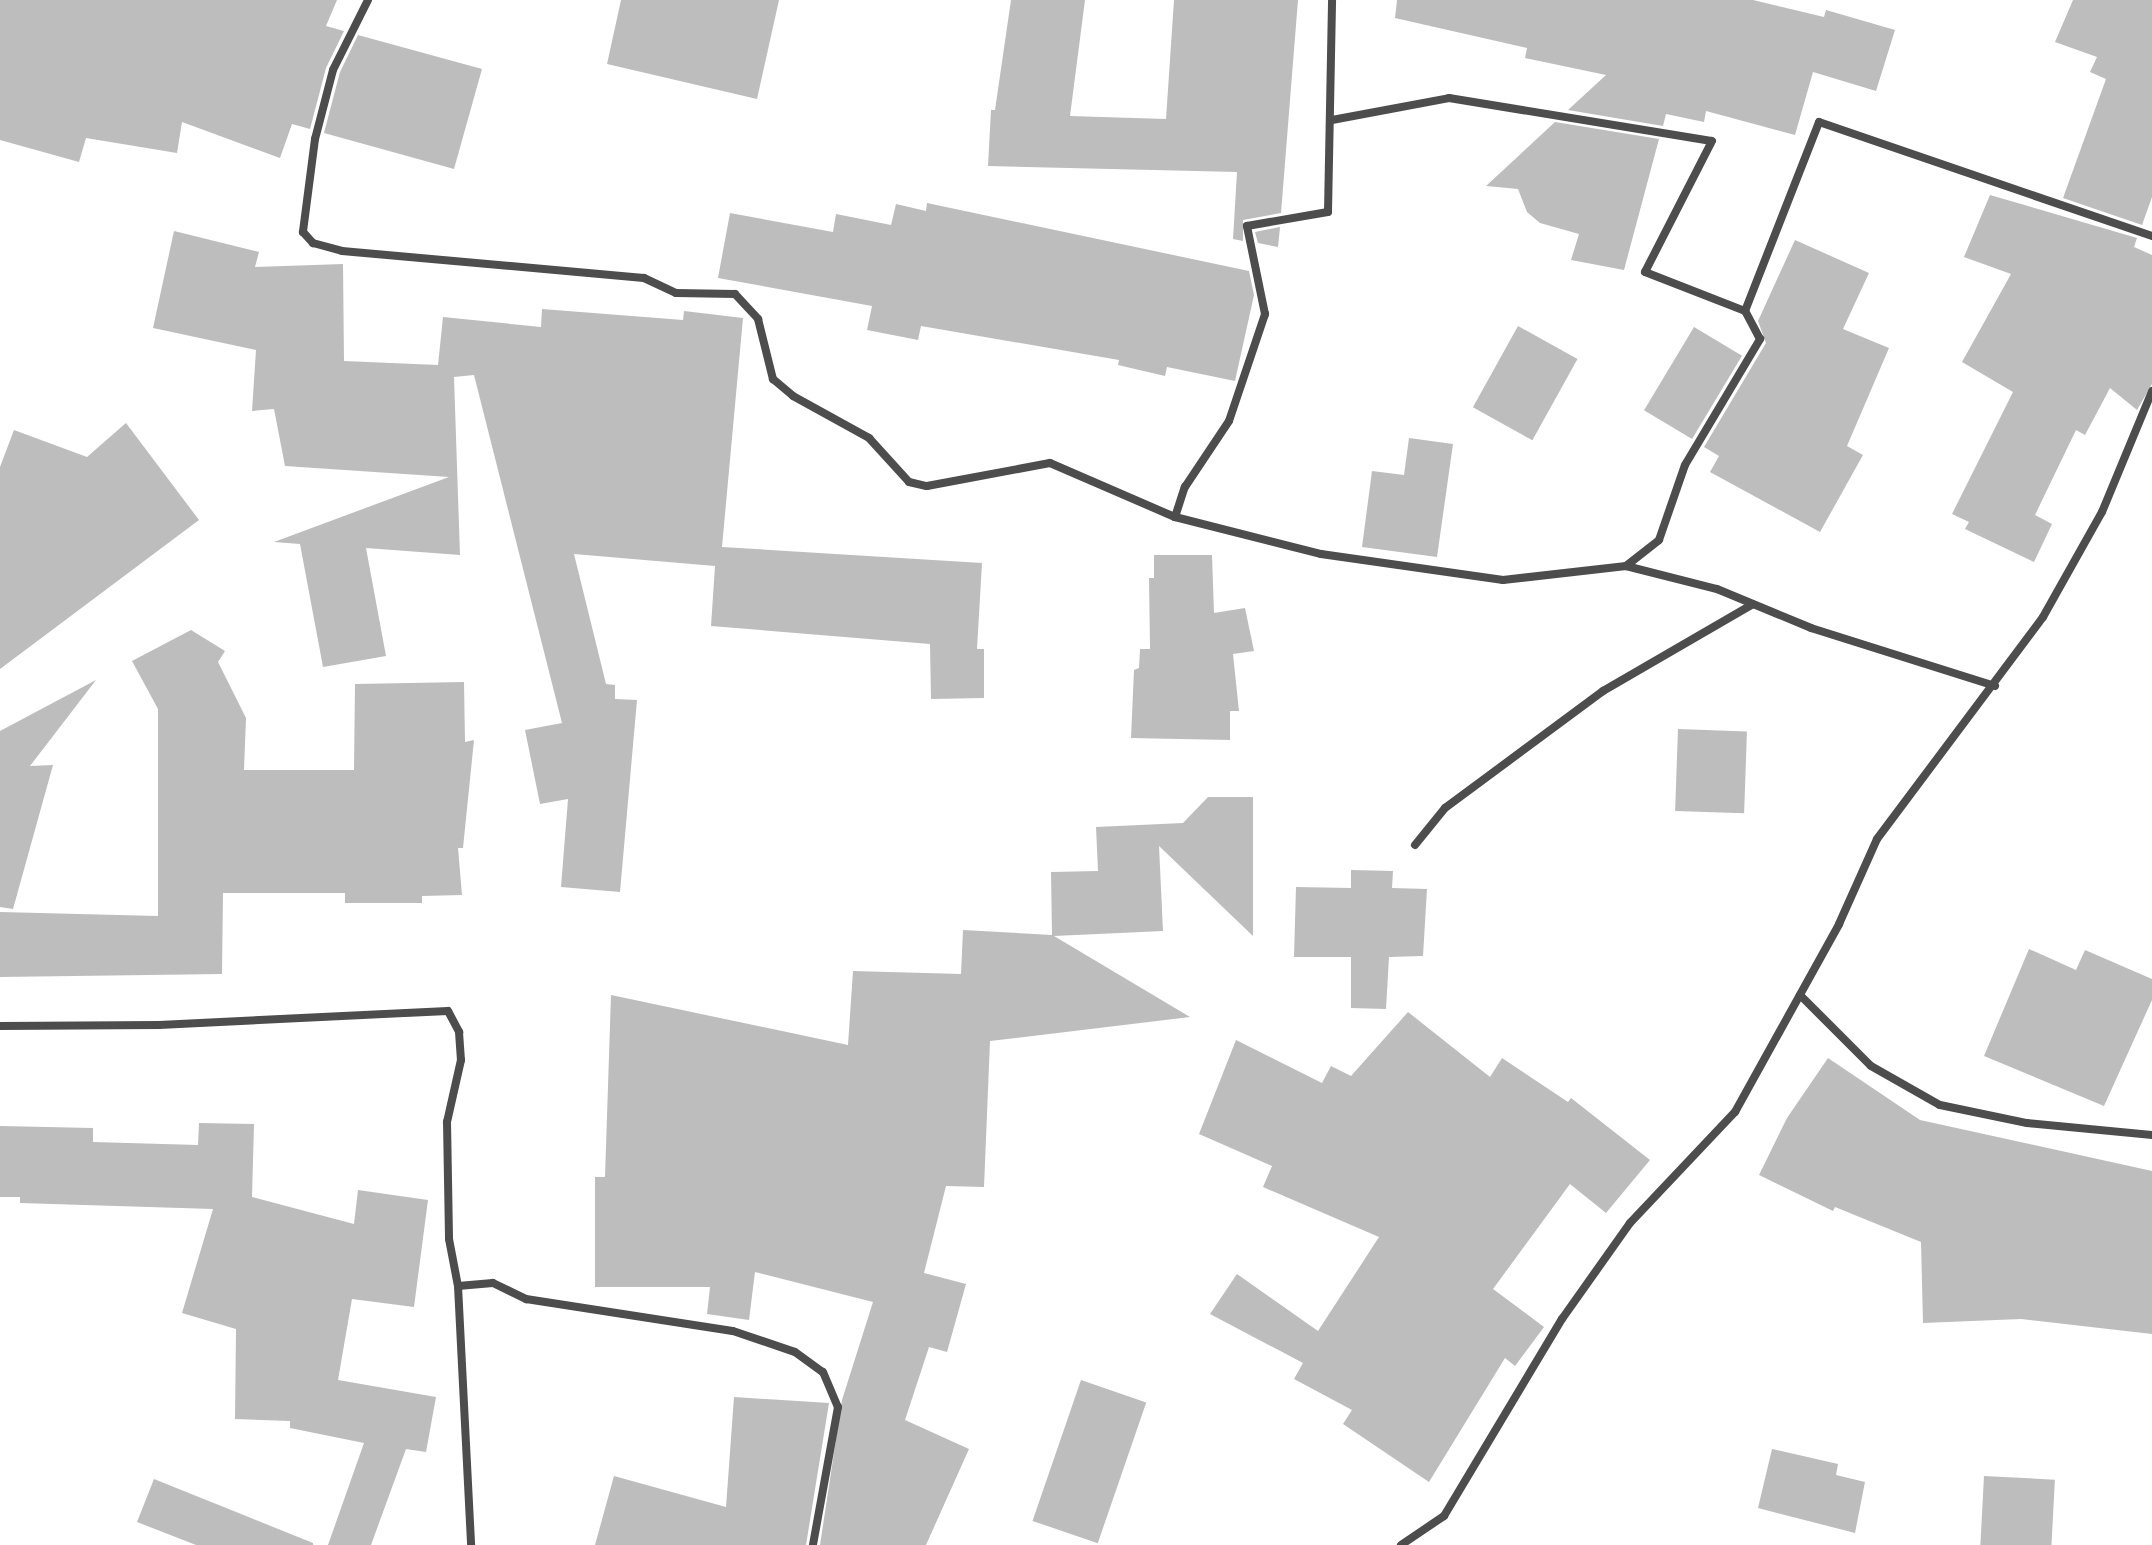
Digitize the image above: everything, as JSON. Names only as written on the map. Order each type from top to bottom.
[{"type":"street","points":[[368,0],[333,70],[315,139],[303,232],[313,243],[342,251],[644,278],[676,293],[735,294],[758,319],[773,379],[793,396],[869,438],[909,482],[927,486],[1050,463],[1175,517],[1321,554],[1503,580],[1626,566],[1717,589],[1811,628],[1995,686]]},
{"type":"street","points":[[1175,517],[1185,487],[1229,421],[1265,314],[1247,226],[1328,212],[1332,0]]},
{"type":"street","points":[[1332,120],[1449,98],[1712,141],[1645,272],[1745,311],[1760,339],[1685,465],[1659,540],[1626,566]]},
{"type":"street","points":[[1745,311],[1819,122],[2152,236]]},
{"type":"street","points":[[1401,1545],[1444,1516],[1562,1319],[1654,1193],[1735,1112],[1800,995],[1877,839],[1995,686],[2043,617],[2102,512],[2152,391]]},
{"type":"street","points":[[1415,845],[1445,808],[1603,691],[1753,604]]},
{"type":"street","points":[[1800,995],[1871,1066],[1940,1105],[2027,1123],[2152,1135]]},
{"type":"street","points":[[0,1026],[159,1025],[448,1011],[459,1032],[461,1060],[447,1122],[449,1239],[458,1286],[471,1545]]},
{"type":"street","points":[[458,1286],[493,1283],[526,1299],[733,1331],[795,1352],[823,1372],[838,1407],[813,1545]]},
{"type":"building","points":[[0,0],[337,0],[326,26],[344,31],[326,68],[310,129],[292,124],[280,158],[182,122],[177,153],[86,138],[79,162],[0,140]]},
{"type":"building","points":[[621,0],[779,0],[757,99],[607,64]]},
{"type":"building","points":[[1011,0],[1085,0],[1070,116],[1166,119],[1174,0],[1298,0],[1281,213],[1243,220],[1243,241],[1233,239],[1237,172],[988,166],[991,110],[995,110]]},
{"type":"building","points":[[1397,0],[1753,0],[1824,17],[1826,10],[1895,30],[1876,91],[1813,72],[1795,135],[1706,111],[1704,122],[1666,114],[1663,126],[1568,110],[1606,75],[1525,58],[1527,48],[1395,18]]},
{"type":"building","points":[[2073,0],[2152,0],[2152,197],[2142,225],[2063,198],[2106,79],[2090,72],[2097,57],[2055,42]]},
{"type":"building","points":[[358,35],[482,69],[454,169],[324,133],[340,72]]},
{"type":"building","points":[[1555,122],[1659,139],[1624,270],[1571,260],[1579,234],[1540,223],[1527,212],[1518,189],[1486,186]]},
{"type":"building","points":[[1990,195],[2137,238],[2134,247],[2152,255],[2152,384],[2137,410],[2110,388],[2085,435],[2076,430],[2035,515],[2052,524],[2034,562],[1965,529],[1969,522],[1952,514],[2013,392],[1962,362],[2011,274],[1964,257]]},
{"type":"building","points":[[927,203],[1249,271],[1254,295],[1235,381],[1167,367],[1165,376],[1118,365],[1119,360],[921,326],[918,340],[867,330],[872,306],[718,278],[730,213],[833,232],[836,214],[891,225],[896,204],[926,211]]},
{"type":"building","points":[[1280,227],[1278,247],[1258,243],[1255,232]]},
{"type":"building","points":[[174,231],[259,252],[255,267],[343,264],[344,361],[438,365],[443,317],[541,327],[542,309],[683,320],[684,311],[743,318],[722,547],[982,563],[977,649],[984,649],[984,698],[931,699],[930,644],[711,626],[715,566],[574,554],[606,684],[615,685],[615,699],[637,700],[620,892],[561,887],[568,799],[540,804],[525,730],[562,723],[474,375],[454,377],[460,555],[366,548],[386,656],[323,667],[300,544],[274,542],[449,477],[285,466],[274,409],[252,411],[256,350],[153,328]]},
{"type":"building","points":[[1795,240],[1869,273],[1843,329],[1889,348],[1847,446],[1863,455],[1820,532],[1710,472],[1719,456],[1704,447],[1766,343],[1758,321]]},
{"type":"building","points":[[1518,326],[1577,359],[1532,440],[1473,407]]},
{"type":"building","points":[[1694,327],[1742,356],[1692,439],[1644,410]]},
{"type":"building","points":[[126,423],[199,520],[0,669],[0,467],[14,430],[87,457]]},
{"type":"building","points":[[1409,438],[1453,444],[1437,557],[1362,547],[1372,471],[1404,475]]},
{"type":"building","points":[[1154,555],[1212,555],[1214,613],[1245,608],[1254,651],[1233,654],[1239,711],[1230,711],[1230,740],[1131,738],[1134,670],[1139,668],[1140,649],[1150,649],[1149,578],[1154,578]]},
{"type":"building","points":[[191,630],[225,651],[218,662],[246,718],[244,770],[354,770],[355,684],[464,682],[465,742],[474,740],[463,848],[458,848],[462,895],[422,896],[422,903],[345,903],[345,893],[223,893],[222,974],[0,977],[0,912],[158,916],[158,709],[132,661]]},
{"type":"building","points":[[96,680],[30,766],[53,765],[13,909],[0,907],[0,731]]},
{"type":"building","points":[[1678,729],[1747,731],[1744,813],[1675,811]]},
{"type":"building","points":[[1208,797],[1253,797],[1253,936],[1159,846],[1163,931],[1054,936],[1190,1017],[990,1041],[984,1187],[946,1186],[924,1273],[966,1284],[947,1352],[929,1347],[905,1420],[969,1449],[926,1545],[820,1545],[842,1400],[873,1302],[755,1272],[749,1320],[707,1314],[710,1287],[595,1287],[595,1177],[605,1177],[611,995],[848,1045],[853,971],[961,974],[963,930],[1052,935],[1051,872],[1098,871],[1096,827],[1183,823]]},
{"type":"building","points":[[1351,870],[1393,871],[1392,888],[1427,889],[1423,956],[1389,957],[1386,1009],[1351,1008],[1351,957],[1294,957],[1296,887],[1351,888]]},
{"type":"building","points":[[2029,949],[2076,970],[2085,950],[2152,979],[2152,1000],[2104,1106],[1984,1056]]},
{"type":"building","points":[[1408,1012],[1490,1077],[1502,1058],[1568,1102],[1571,1098],[1650,1160],[1606,1213],[1570,1184],[1493,1289],[1544,1327],[1515,1366],[1505,1358],[1429,1482],[1343,1424],[1352,1410],[1294,1379],[1303,1363],[1210,1314],[1237,1274],[1318,1331],[1379,1237],[1263,1187],[1272,1166],[1199,1134],[1236,1040],[1322,1083],[1331,1066],[1351,1076]]},
{"type":"building","points":[[1828,1058],[1920,1120],[2152,1171],[2152,1334],[2021,1319],[1923,1323],[1921,1242],[1835,1207],[1833,1211],[1759,1175],[1787,1118]]},
{"type":"building","points":[[199,1123],[254,1124],[252,1197],[354,1224],[358,1190],[428,1200],[414,1307],[352,1299],[338,1380],[436,1397],[426,1452],[406,1449],[371,1545],[328,1545],[364,1443],[290,1428],[290,1421],[235,1419],[236,1329],[182,1313],[213,1209],[20,1203],[20,1197],[0,1197],[0,1126],[93,1128],[93,1142],[198,1145]]},
{"type":"building","points":[[1081,1380],[1146,1402],[1098,1543],[1032,1521]]},
{"type":"building","points":[[734,1397],[829,1403],[806,1545],[595,1545],[614,1476],[726,1507]]},
{"type":"building","points":[[1772,1449],[1838,1464],[1836,1475],[1865,1482],[1855,1533],[1758,1508]]},
{"type":"building","points":[[1984,1476],[2055,1480],[2051,1545],[1980,1545]]},
{"type":"building","points":[[154,1479],[313,1545],[196,1545],[137,1522]]}]
